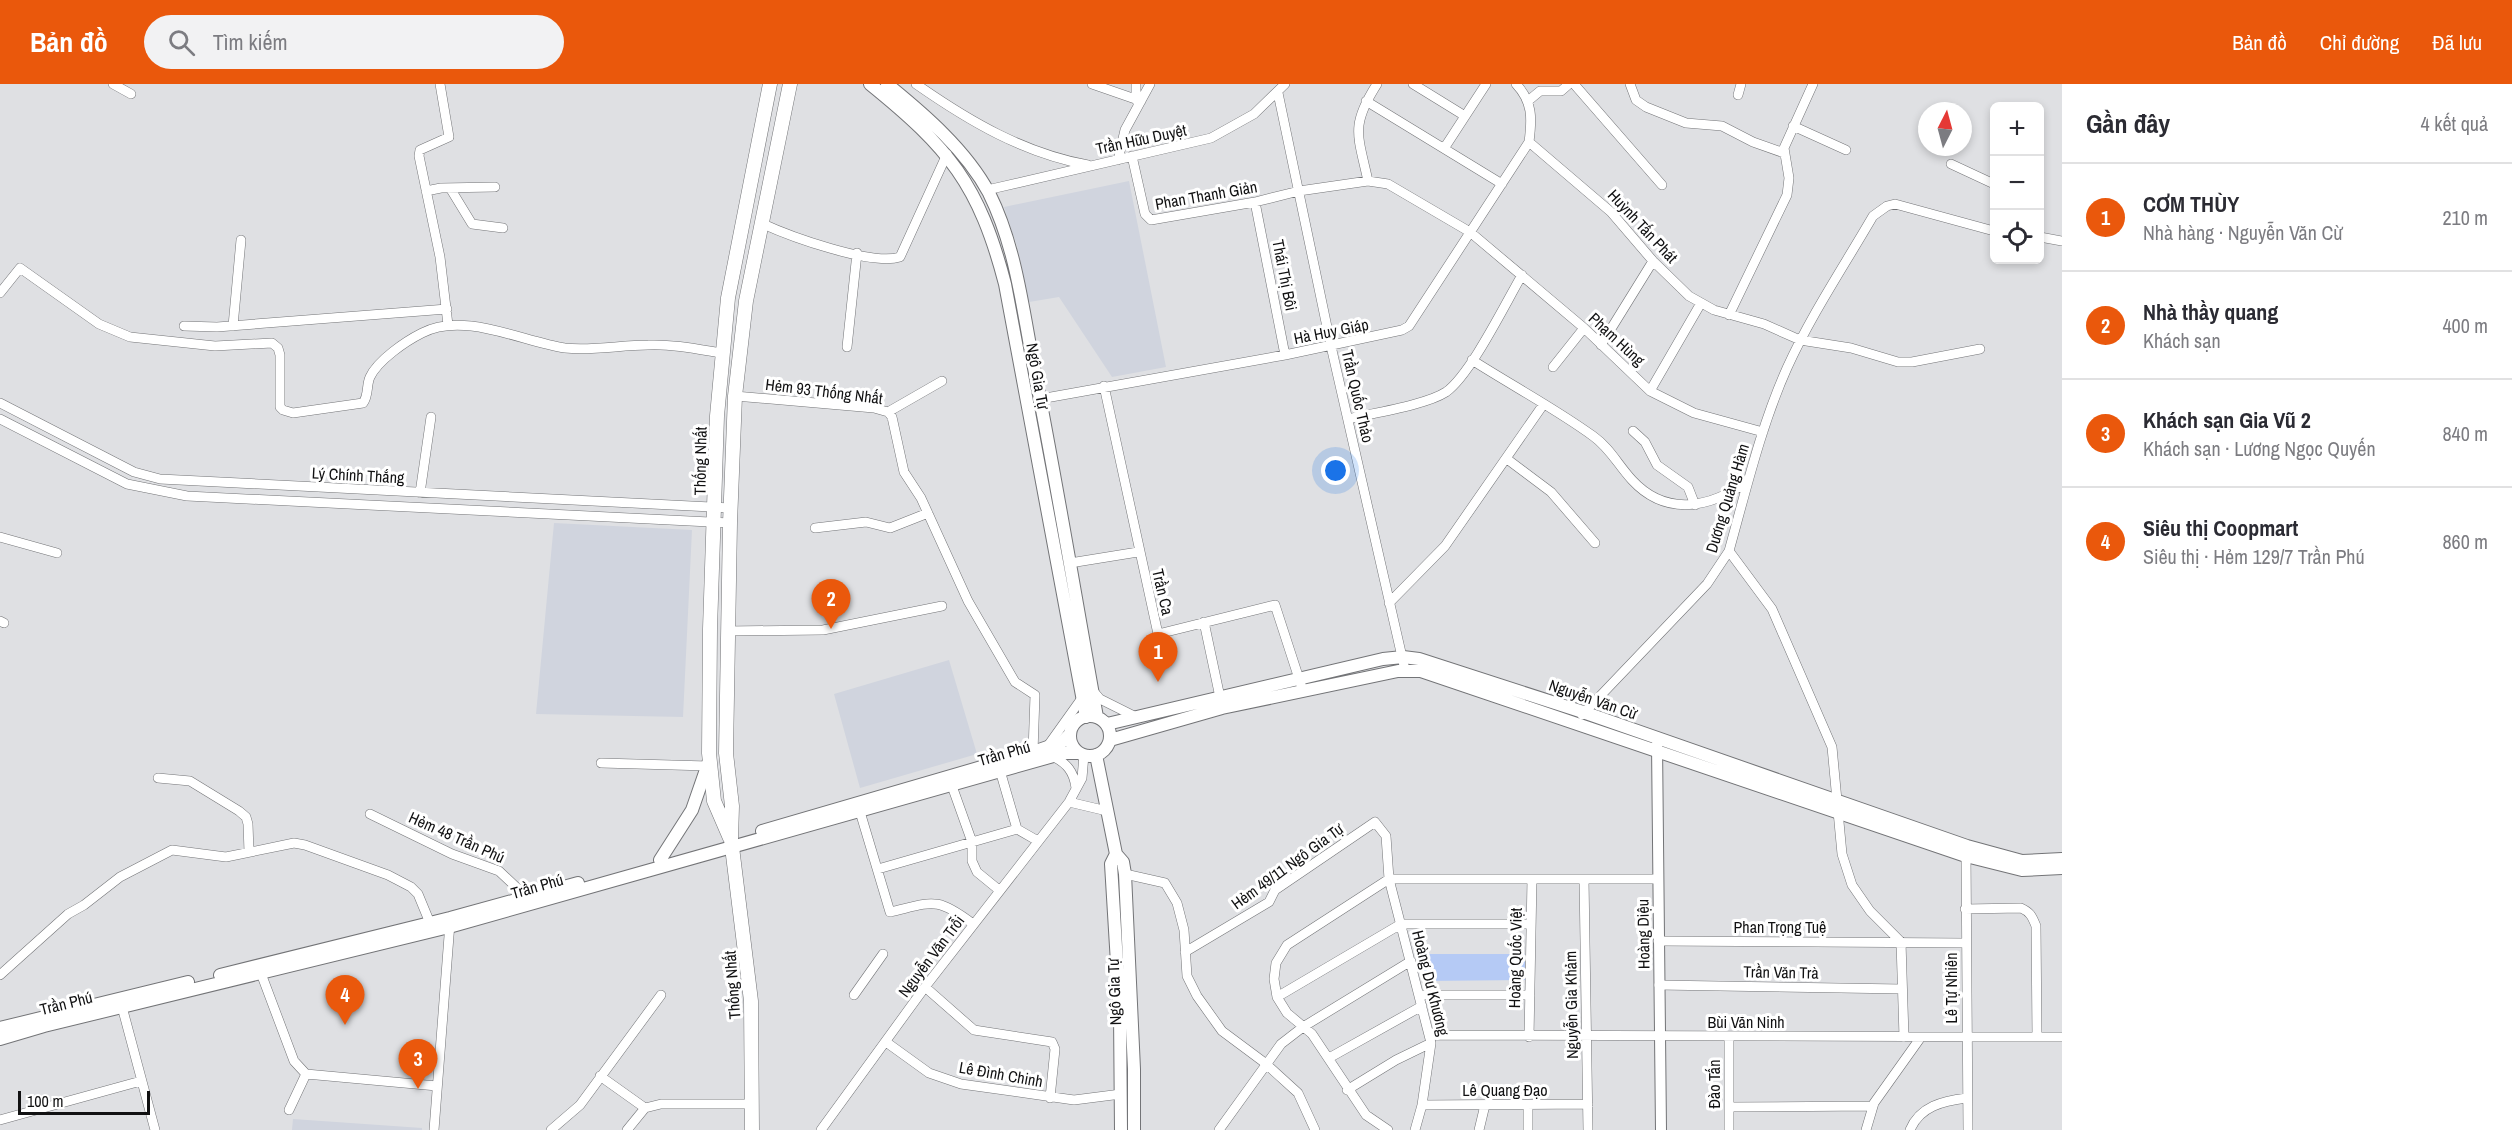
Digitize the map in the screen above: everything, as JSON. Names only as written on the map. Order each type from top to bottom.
[{"type":"main road","name":"Thống Nhất","points":[[732,844],[714,801],[709,760],[710,629],[716,507],[718,393],[721,353],[737,252],[770,84]]},
{"type":"main road","name":"Thống Nhất","points":[[752,1130],[751,1001],[732,844],[732,806],[726,753],[730,523],[735,396],[754,256],[790,84]]},
{"type":"main road","name":"Ngô Gia Tự","points":[[870,84],[930,135],[947,154],[974,194],[993,241],[1015,305],[1040,399],[1053,471],[1072,611],[1087,695],[1096,719]]},
{"type":"main road","name":"Ngô Gia Tự","points":[[887,84],[940,131],[987,190],[1003,224],[1026,402],[1040,473],[1064,564]]},
{"type":"main road","points":[[974,194],[987,190]]},
{"type":"main road","points":[[737,252],[754,256]]},
{"type":"main road","points":[[718,393],[735,396]]},
{"type":"main road","points":[[1026,402],[1040,399]]},
{"type":"main road","points":[[1040,473],[1053,471]]},
{"type":"main road","points":[[710,629],[727,631]]},
{"type":"main road","name":"Nguyễn Văn Cừ","points":[[1096,719],[1136,717],[1221,703],[1302,685],[1403,657],[1436,664],[1581,718],[2022,870],[2062,868]]},
{"type":"main road","name":"Nguyễn Văn Cừ","points":[[1302,685],[1405,670],[1438,676],[1581,718]]},
{"type":"main road","name":"Nguyễn Văn Cừ","points":[[1110,740],[1221,703]]},
{"type":"main road","points":[[1096,719],[1110,740],[1105,750],[1086,754],[1072,745],[1071,734],[1076,723],[1096,719]]},
{"type":"main road","name":"Trần Phú","points":[[0,1028],[121,1002],[450,923],[1050,752],[1071,734]]},
{"type":"main road","name":"Trần Phú","points":[[859,807],[952,786],[1033,752],[1086,754]]},
{"type":"main road","points":[[660,860],[692,810],[709,760],[726,753]]},
{"type":"main road","name":"Ngô Gia Tự","points":[[1086,754],[1107,811],[1116,854],[1123,862],[1125,874],[1128,1094],[1121,1130]]},
{"type":"main road","name":"Trần Phú","points":[[260,969],[430,923],[450,923],[520,899],[660,860],[732,844]]},
{"type":"main road","name":"Nguyễn Văn Cừ","points":[[1966,851],[2022,861],[2062,859]]},
{"type":"main road","name":"Ngô Gia Tự","points":[[1116,854],[1111,864],[1120,1013],[1134,1130]]},
{"type":"main road","name":"Trần Phú","points":[[0,1039],[121,1002]]},
{"type":"street","points":[[112,84],[132,94]]},
{"type":"street","points":[[440,84],[449,137],[420,150],[440,257],[448,325]]},
{"type":"street","points":[[915,84],[927,87],[954,111],[1020,146],[1091,165]]},
{"type":"street","points":[[1092,84],[1139,100]]},
{"type":"street","points":[[1136,84],[1139,100]]},
{"type":"street","points":[[1118,160],[1125,130],[1139,100],[1150,84]]},
{"type":"street","name":"Trần Hữu Duyệt","points":[[987,190],[1200,141],[1224,133],[1254,114],[1285,84]]},
{"type":"street","points":[[1368,181],[1357,123],[1366,101],[1377,84]]},
{"type":"street","points":[[1413,84],[1465,116]]},
{"type":"street","points":[[1445,147],[1486,84]]},
{"type":"street","points":[[1516,84],[1528,101],[1532,117],[1529,142]]},
{"type":"street","points":[[1528,101],[1540,91],[1561,91],[1571,84],[1662,185]]},
{"type":"street","points":[[1630,84],[1636,100],[1646,107],[1686,123],[1722,126],[1753,142],[1784,153]]},
{"type":"street","points":[[1738,95],[1741,84]]},
{"type":"street","points":[[1729,315],[1787,195],[1789,178],[1784,153],[1793,126],[1813,84]]},
{"type":"street","name":"Trần Quốc Thảo","points":[[1278,93],[1331,346],[1405,670]]},
{"type":"street","points":[[1366,101],[1445,147],[1502,184]]},
{"type":"street","points":[[1793,126],[1846,150]]},
{"type":"street","name":"Hà Huy Giáp","points":[[1040,399],[1392,334],[1409,326],[1529,142]]},
{"type":"street","name":"Huỳnh Tấn Phát","points":[[1529,142],[1611,212],[1653,261],[1689,296],[1701,303],[1729,315],[1764,324],[1800,340],[1851,348],[1904,362],[1980,349]]},
{"type":"street","points":[[761,223],[818,246],[893,259],[900,257],[947,154]]},
{"type":"street","name":"Phan Thanh Giản","points":[[1132,156],[1144,214],[1151,220],[1255,202],[1299,191],[1368,181]]},
{"type":"street","points":[[1951,164],[1990,182]]},
{"type":"street","name":"Phạm Hùng","points":[[1368,181],[1388,184],[1470,232],[1584,328],[1650,391],[1694,413],[1763,432]]},
{"type":"street","points":[[426,191],[495,187]]},
{"type":"street","points":[[450,188],[474,226],[503,228]]},
{"type":"street","name":"Thái Thị Bôi","points":[[1255,202],[1285,355]]},
{"type":"street","name":"Dương Quảng Hàm","points":[[1581,718],[1707,584],[1729,551],[1763,432],[1800,340],[1873,216],[1887,206],[1906,206],[1990,230]]},
{"type":"street","points":[[2044,238],[2062,241]]},
{"type":"street","points":[[233,326],[241,240]]},
{"type":"street","points":[[848,347],[857,253]]},
{"type":"street","points":[[1601,345],[1653,261]]},
{"type":"street","points":[[0,293],[20,268],[99,324],[130,337],[215,346],[272,343],[278,348],[280,355],[280,407],[293,413],[363,403],[366,399],[369,380],[377,367],[412,339],[424,332],[448,325],[507,333],[566,348],[659,345],[721,353]]},
{"type":"street","points":[[1348,419],[1439,395],[1455,383],[1472,360],[1522,275]]},
{"type":"street","points":[[1650,391],[1701,303]]},
{"type":"street","points":[[184,326],[233,326],[447,309]]},
{"type":"street","points":[[1553,367],[1584,328]]},
{"type":"street","points":[[1472,360],[1604,444],[1643,490],[1670,502],[1695,505],[1714,501],[1748,481]]},
{"type":"street","points":[[888,412],[942,381]]},
{"type":"street","name":"Trần Ca","points":[[1104,386],[1138,552],[1158,634],[1275,605],[1302,685]]},
{"type":"street","name":"Hẻm 93 Thống Nhất","points":[[735,396],[874,408],[888,412],[892,417],[904,472],[921,498],[968,601],[1000,652],[1011,677],[1035,695],[1033,752]]},
{"type":"street","name":"Lý Chính Thắng","points":[[0,403],[134,472],[160,479],[731,508]]},
{"type":"street","points":[[1389,603],[1431,563],[1507,459],[1543,405]]},
{"type":"street","points":[[420,493],[431,417]]},
{"type":"street","name":"Lý Chính Thắng","points":[[0,419],[127,484],[187,496],[730,523]]},
{"type":"street","points":[[1633,431],[1645,442],[1657,465],[1688,487],[1695,505]]},
{"type":"street","points":[[1507,459],[1551,492],[1595,543]]},
{"type":"street","points":[[157,491],[160,479]]},
{"type":"street","points":[[531,498],[531,513]]},
{"type":"street","points":[[815,528],[866,522],[890,528],[928,513]]},
{"type":"street","points":[[0,537],[57,553]]},
{"type":"street","points":[[1729,551],[1766,599],[1832,747],[1842,854],[1852,885],[1870,911],[1901,942],[1904,1037]]},
{"type":"street","points":[[1064,564],[1138,552]]},
{"type":"street","points":[[727,631],[823,630],[942,606]]},
{"type":"street","points":[[1204,622],[1221,703]]},
{"type":"street","points":[[1076,792],[1075,776],[1068,766],[1050,752],[1087,695],[1136,717]]},
{"type":"street","name":"Hoàng Diệu","points":[[1657,744],[1661,1130]]},
{"type":"street","name":"Nguyễn Văn Trỗi","points":[[821,1130],[925,987],[1069,802],[1076,792],[1084,771],[1086,754]]},
{"type":"street","points":[[601,763],[709,760]]},
{"type":"street","points":[[999,767],[1017,829],[1038,841]]},
{"type":"street","points":[[158,778],[190,781],[246,817],[249,852]]},
{"type":"street","points":[[952,786],[972,842],[972,861],[977,872],[999,890]]},
{"type":"street","points":[[1069,802],[1107,811]]},
{"type":"street","points":[[859,807],[890,912],[928,903],[941,903],[973,924]]},
{"type":"street","name":"Hẻm 48 Trần Phú","points":[[370,814],[452,854],[499,871],[516,887],[520,899]]},
{"type":"street","name":"Hoàng Dư Khương","points":[[1375,822],[1386,837],[1389,879],[1430,1039],[1422,1105],[1415,1130]]},
{"type":"street","name":"Hẻm 49/11 Ngô Gia Tự","points":[[1185,952],[1269,902],[1275,890],[1375,822]]},
{"type":"street","points":[[878,869],[1017,829]]},
{"type":"street","points":[[0,975],[68,914],[84,905],[120,877],[161,854],[184,850],[226,857],[294,843],[317,847],[411,887],[418,894],[430,923]]},
{"type":"street","name":"Lê Tự Nhiên","points":[[1966,851],[1968,1130]]},
{"type":"street","points":[[1125,874],[1165,883],[1177,903],[1184,930],[1187,976],[1222,1031],[1265,1063],[1298,1093],[1316,1130]]},
{"type":"street","points":[[1388,1130],[1366,1115],[1347,1090],[1329,1058],[1303,1027],[1287,1013],[1277,997],[1274,979],[1276,963],[1287,945],[1389,879],[1657,879]]},
{"type":"street","name":"Hoàng Quốc Việt","points":[[1529,1036],[1532,879]]},
{"type":"street","name":"Nguyễn Gia Khảm","points":[[1584,879],[1588,1130]]},
{"type":"street","points":[[1965,909],[2020,908],[2029,911],[2033,917],[2036,926],[2037,1037]]},
{"type":"street","points":[[434,1130],[450,923]]},
{"type":"street","points":[[1277,997],[1401,924],[1531,924]]},
{"type":"street","name":"Phan Trọng Tuệ","points":[[1658,941],[1965,943]]},
{"type":"street","points":[[854,995],[883,954]]},
{"type":"street","points":[[1219,1130],[1265,1063],[1281,1044],[1303,1027],[1411,961]]},
{"type":"street","points":[[260,969],[294,1061],[306,1074],[437,1086]]},
{"type":"street","name":"Trần Văn Trà","points":[[1659,985],[1902,989]]},
{"type":"street","points":[[925,987],[974,1030],[1052,1042],[1055,1049],[1050,1098]]},
{"type":"street","points":[[551,1130],[580,1105],[661,995]]},
{"type":"street","points":[[1419,995],[1530,995]]},
{"type":"street","points":[[121,1002],[155,1130]]},
{"type":"street","points":[[1329,1058],[1422,1006]]},
{"type":"street","name":"Bùi Văn Ninh","points":[[1430,1039],[1529,1036],[2062,1037]]},
{"type":"street","name":"Đào Tấn","points":[[1729,1037],[1729,1130]]},
{"type":"street","points":[[1866,1130],[1873,1106],[1921,1037]]},
{"type":"street","points":[[1347,1090],[1430,1039]]},
{"type":"street","name":"Lê Đình Chinh","points":[[886,1042],[939,1078],[961,1084],[1050,1098],[1084,1100],[1128,1094]]},
{"type":"street","points":[[289,1110],[306,1074]]},
{"type":"street","points":[[600,1076],[645,1108]]},
{"type":"street","points":[[0,1119],[141,1081]]},
{"type":"street","points":[[1910,1130],[1929,1107],[1944,1101],[1967,1098]]},
{"type":"street","points":[[627,1130],[645,1108],[661,1104],[752,1104]]},
{"type":"street","name":"Lê Quang Đạo","points":[[1422,1105],[1588,1104]]},
{"type":"street","points":[[1479,1130],[1485,1105]]},
{"type":"street","points":[[1528,1105],[1528,1130]]},
{"type":"street","points":[[1729,1107],[1873,1106]]},
{"type":"shaded area","points":[[1129,181],[1166,367],[1112,377],[1059,297],[1029,302],[1018,249],[1004,207]]},
{"type":"shaded area","points":[[554,523],[692,530],[683,717],[536,714]]},
{"type":"shaded area","points":[[949,660],[977,754],[860,788],[834,694]]},
{"type":"shaded area","points":[[1417,954],[1525,954],[1525,980],[1423,981]]},
{"type":"shaded area","points":[[293,1119],[422,1128],[422,1130],[292,1130]]},
{"type":"place","name":"Nhà thầy quang","points":[[831,629]]},
{"type":"place","name":"CƠM THÙY","points":[[1158,682]]},
{"type":"place","name":"Siêu thị Coopmart","points":[[345,1025]]},
{"type":"place","name":"Khách sạn Gia Vũ 2","points":[[418,1089]]}]
